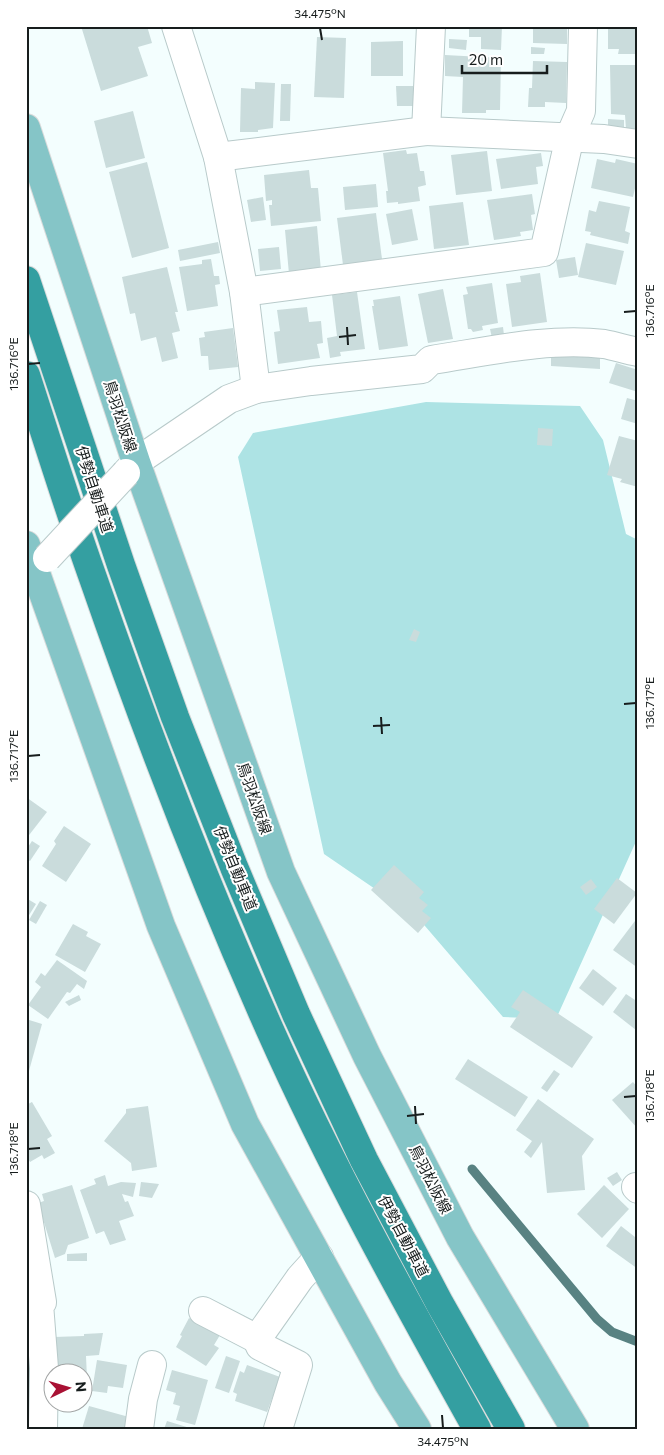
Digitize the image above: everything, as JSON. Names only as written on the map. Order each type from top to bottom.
[{"type":"highway","name":"伊勢自動車道","points":[[26,280],[121,565],[172,708],[296,1014],[364,1160],[440,1304],[511,1429]]},
{"type":"highway","name":"伊勢自動車道","points":[[26,375],[92,577],[147,730],[207,882],[266,1022],[340,1177],[416,1320],[478,1429]]},
{"type":"main road","name":"鳥羽松阪線","points":[[26,128],[131,467],[281,872],[367,1056],[460,1237],[575,1429]]},
{"type":"main road","points":[[33,562],[161,926],[245,1124],[388,1383],[417,1429]]},
{"type":"street","points":[[176,26],[218,157],[244,292],[256,389]]},
{"type":"street","points":[[426,130],[430,26]]},
{"type":"street","points":[[244,292],[544,252],[570,136],[581,112],[583,26]]},
{"type":"street","points":[[218,157],[426,130],[604,138],[638,144]]},
{"type":"street","points":[[33,562],[131,467],[229,398],[256,389],[422,369],[431,360],[534,345],[566,342],[605,344],[638,352]]},
{"type":"street","points":[[26,1205],[42,1302],[39,1304],[44,1368],[43,1429]]},
{"type":"street","points":[[257,1339],[300,1278],[319,1257]]},
{"type":"street","points":[[203,1311],[257,1339],[260,1346],[298,1365],[278,1429]]},
{"type":"street","points":[[139,1429],[143,1398],[152,1365]]},
{"type":"shaded area","points":[[426,402],[580,406],[603,440],[626,534],[638,540],[638,837],[556,1019],[503,1017],[419,919],[324,854],[238,457],[253,433]]},
{"type":"building","points":[[81,26],[147,26],[152,43],[138,47],[148,76],[101,91]]},
{"type":"building","points":[[469,26],[502,26],[501,50],[481,49],[481,37],[469,37]]},
{"type":"building","points":[[533,26],[567,26],[567,44],[533,43]]},
{"type":"building","points":[[608,26],[638,26],[638,54],[618,54],[619,49],[608,49]]},
{"type":"building","points":[[317,37],[346,38],[344,98],[314,97]]},
{"type":"building","points":[[449,39],[467,40],[466,50],[449,48]]},
{"type":"building","points":[[403,41],[403,76],[371,76],[371,42]]},
{"type":"building","points":[[531,47],[545,48],[544,54],[531,54]]},
{"type":"building","points":[[445,55],[501,58],[500,110],[486,110],[486,113],[462,113],[463,77],[445,76]]},
{"type":"building","points":[[533,61],[567,62],[566,103],[545,102],[545,107],[528,107],[529,88],[532,88]]},
{"type":"building","points":[[610,65],[638,65],[638,129],[626,129],[625,115],[611,114]]},
{"type":"building","points":[[255,82],[275,83],[273,128],[258,130],[258,132],[240,132],[241,88],[255,89]]},
{"type":"building","points":[[281,84],[291,84],[290,121],[280,121]]},
{"type":"building","points":[[396,86],[413,86],[413,106],[397,106]]},
{"type":"building","points":[[133,111],[145,158],[106,168],[94,121]]},
{"type":"building","points":[[608,119],[624,120],[624,127],[608,126]]},
{"type":"building","points":[[406,150],[407,154],[417,153],[420,171],[424,171],[426,185],[418,187],[420,201],[398,204],[398,202],[387,203],[386,191],[388,191],[383,153]]},
{"type":"building","points":[[487,151],[492,191],[456,195],[451,155]]},
{"type":"building","points":[[541,153],[543,166],[536,167],[538,184],[501,189],[496,159]]},
{"type":"building","points":[[597,159],[615,163],[616,159],[638,164],[638,184],[636,184],[633,197],[591,188]]},
{"type":"building","points":[[147,162],[169,248],[132,258],[109,172]]},
{"type":"building","points":[[309,170],[311,188],[318,188],[321,221],[271,226],[269,205],[272,205],[272,200],[266,201],[264,175]]},
{"type":"building","points":[[376,184],[378,207],[345,210],[343,187]]},
{"type":"building","points":[[532,194],[535,214],[531,215],[533,230],[520,232],[521,236],[494,240],[487,200]]},
{"type":"building","points":[[263,197],[266,220],[251,222],[247,200]]},
{"type":"building","points":[[599,201],[630,207],[625,231],[630,233],[628,244],[590,235],[591,232],[585,231],[589,210],[596,212]]},
{"type":"building","points":[[463,202],[469,245],[434,249],[429,206]]},
{"type":"building","points":[[412,209],[418,240],[392,245],[386,214]]},
{"type":"building","points":[[376,213],[382,259],[343,265],[337,218]]},
{"type":"building","points":[[317,226],[321,271],[289,274],[285,230]]},
{"type":"building","points":[[218,242],[220,253],[180,261],[178,250]]},
{"type":"building","points":[[586,243],[624,251],[616,285],[578,277]]},
{"type":"building","points":[[279,247],[281,269],[260,271],[258,249]]},
{"type":"building","points":[[575,257],[578,275],[559,278],[556,260]]},
{"type":"building","points":[[211,259],[214,276],[219,276],[220,284],[215,285],[218,306],[187,311],[179,267],[202,264],[202,260]]},
{"type":"building","points":[[167,267],[178,312],[175,312],[180,331],[172,333],[178,358],[162,362],[156,337],[141,341],[135,313],[130,314],[122,277]]},
{"type":"building","points":[[540,273],[547,322],[512,327],[506,284],[521,282],[520,276]]},
{"type":"building","points":[[492,283],[498,323],[482,326],[483,330],[473,332],[471,329],[468,329],[463,295],[468,294],[466,287]]},
{"type":"building","points":[[443,289],[453,339],[428,343],[418,294]]},
{"type":"building","points":[[357,292],[365,349],[340,352],[341,356],[330,358],[327,338],[337,336],[332,295]]},
{"type":"building","points":[[400,296],[408,346],[379,350],[372,306],[374,306],[373,300]]},
{"type":"building","points":[[307,307],[309,322],[321,321],[323,343],[317,344],[320,358],[278,364],[274,332],[280,331],[277,310]]},
{"type":"building","points":[[503,327],[504,335],[492,338],[490,329]]},
{"type":"building","points":[[233,328],[238,367],[209,370],[208,356],[201,356],[199,338],[205,337],[204,332]]},
{"type":"building","points":[[600,354],[600,369],[551,366],[551,355]]},
{"type":"building","points":[[616,363],[638,370],[638,392],[609,383]]},
{"type":"building","points":[[627,398],[638,401],[638,424],[621,419]]},
{"type":"building","points":[[538,428],[553,429],[552,446],[537,445]]},
{"type":"building","points":[[619,436],[638,441],[638,487],[620,482],[622,479],[607,475]]},
{"type":"building","points":[[414,629],[420,632],[416,642],[409,640]]},
{"type":"building","points":[[26,797],[47,812],[26,839]]},
{"type":"building","points":[[64,826],[91,844],[66,882],[42,866],[56,844],[54,841]]},
{"type":"building","points":[[32,841],[40,846],[30,861],[26,859],[26,850]]},
{"type":"building","points":[[394,865],[424,892],[419,898],[428,905],[422,911],[431,918],[418,933],[371,890]]},
{"type":"building","points":[[617,878],[637,893],[614,924],[594,909]]},
{"type":"building","points":[[591,879],[597,887],[586,895],[580,887]]},
{"type":"building","points":[[26,898],[36,904],[26,920]]},
{"type":"building","points":[[40,901],[47,905],[36,924],[29,920]]},
{"type":"building","points":[[638,917],[638,968],[613,950]]},
{"type":"building","points":[[73,924],[88,932],[86,936],[101,944],[85,972],[55,955]]},
{"type":"building","points":[[57,960],[87,981],[84,989],[77,984],[70,993],[67,992],[48,1019],[28,1005],[41,987],[35,982],[41,973],[45,976]]},
{"type":"building","points":[[593,969],[617,988],[603,1006],[579,988]]},
{"type":"building","points":[[523,990],[593,1037],[572,1068],[510,1027],[520,1012],[511,1007]]},
{"type":"building","points":[[626,994],[638,1002],[638,1028],[636,1030],[613,1012]]},
{"type":"building","points":[[79,995],[81,1000],[69,1006],[65,1002]]},
{"type":"building","points":[[26,1019],[42,1024],[27,1078],[26,1078]]},
{"type":"building","points":[[468,1059],[528,1097],[515,1117],[455,1079]]},
{"type":"building","points":[[554,1070],[560,1074],[547,1092],[541,1088]]},
{"type":"building","points":[[633,1082],[638,1088],[638,1129],[612,1100]]},
{"type":"building","points":[[538,1099],[594,1139],[582,1156],[585,1190],[547,1193],[542,1142],[531,1158],[524,1152],[532,1141],[516,1130]]},
{"type":"building","points":[[32,1102],[52,1136],[47,1139],[55,1153],[44,1159],[42,1155],[30,1162],[26,1155],[26,1105]]},
{"type":"building","points":[[148,1106],[157,1167],[132,1171],[131,1163],[104,1141],[126,1113],[126,1109]]},
{"type":"building","points":[[617,1172],[622,1180],[613,1186],[607,1178]]},
{"type":"building","points":[[105,1175],[108,1186],[121,1182],[136,1183],[133,1197],[122,1194],[125,1202],[128,1201],[134,1216],[119,1221],[126,1240],[110,1245],[104,1231],[96,1234],[80,1190],[96,1184],[94,1179]]},
{"type":"building","points":[[141,1182],[159,1184],[152,1198],[139,1196]]},
{"type":"building","points":[[72,1185],[89,1238],[68,1245],[65,1254],[55,1258],[38,1203],[44,1201],[42,1194]]},
{"type":"building","points":[[604,1185],[629,1209],[602,1238],[577,1214]]},
{"type":"building","points":[[621,1226],[635,1237],[638,1234],[638,1269],[606,1246]]},
{"type":"building","points":[[87,1253],[87,1261],[67,1261],[67,1254]]},
{"type":"building","points":[[189,1318],[220,1335],[214,1345],[219,1348],[206,1366],[176,1347]]},
{"type":"building","points":[[103,1333],[99,1355],[86,1356],[86,1362],[53,1362],[54,1337],[84,1336],[84,1334]]},
{"type":"building","points":[[226,1356],[240,1361],[229,1393],[215,1388]]},
{"type":"building","points":[[97,1360],[127,1365],[123,1388],[108,1386],[107,1393],[92,1391]]},
{"type":"building","points":[[247,1365],[280,1377],[267,1412],[235,1401],[237,1394],[233,1392],[240,1371],[244,1373]]},
{"type":"building","points":[[172,1370],[208,1380],[195,1425],[176,1420],[180,1406],[173,1404],[176,1393],[166,1390]]},
{"type":"building","points":[[26,1395],[34,1396],[30,1425],[26,1424]]},
{"type":"building","points":[[92,1407],[129,1417],[125,1429],[82,1429],[87,1412],[92,1412]]},
{"type":"building","points":[[167,1421],[190,1428],[190,1429],[164,1429]]},
{"type":"waterway","points":[[472,1169],[597,1319],[612,1332],[638,1342]]}]
